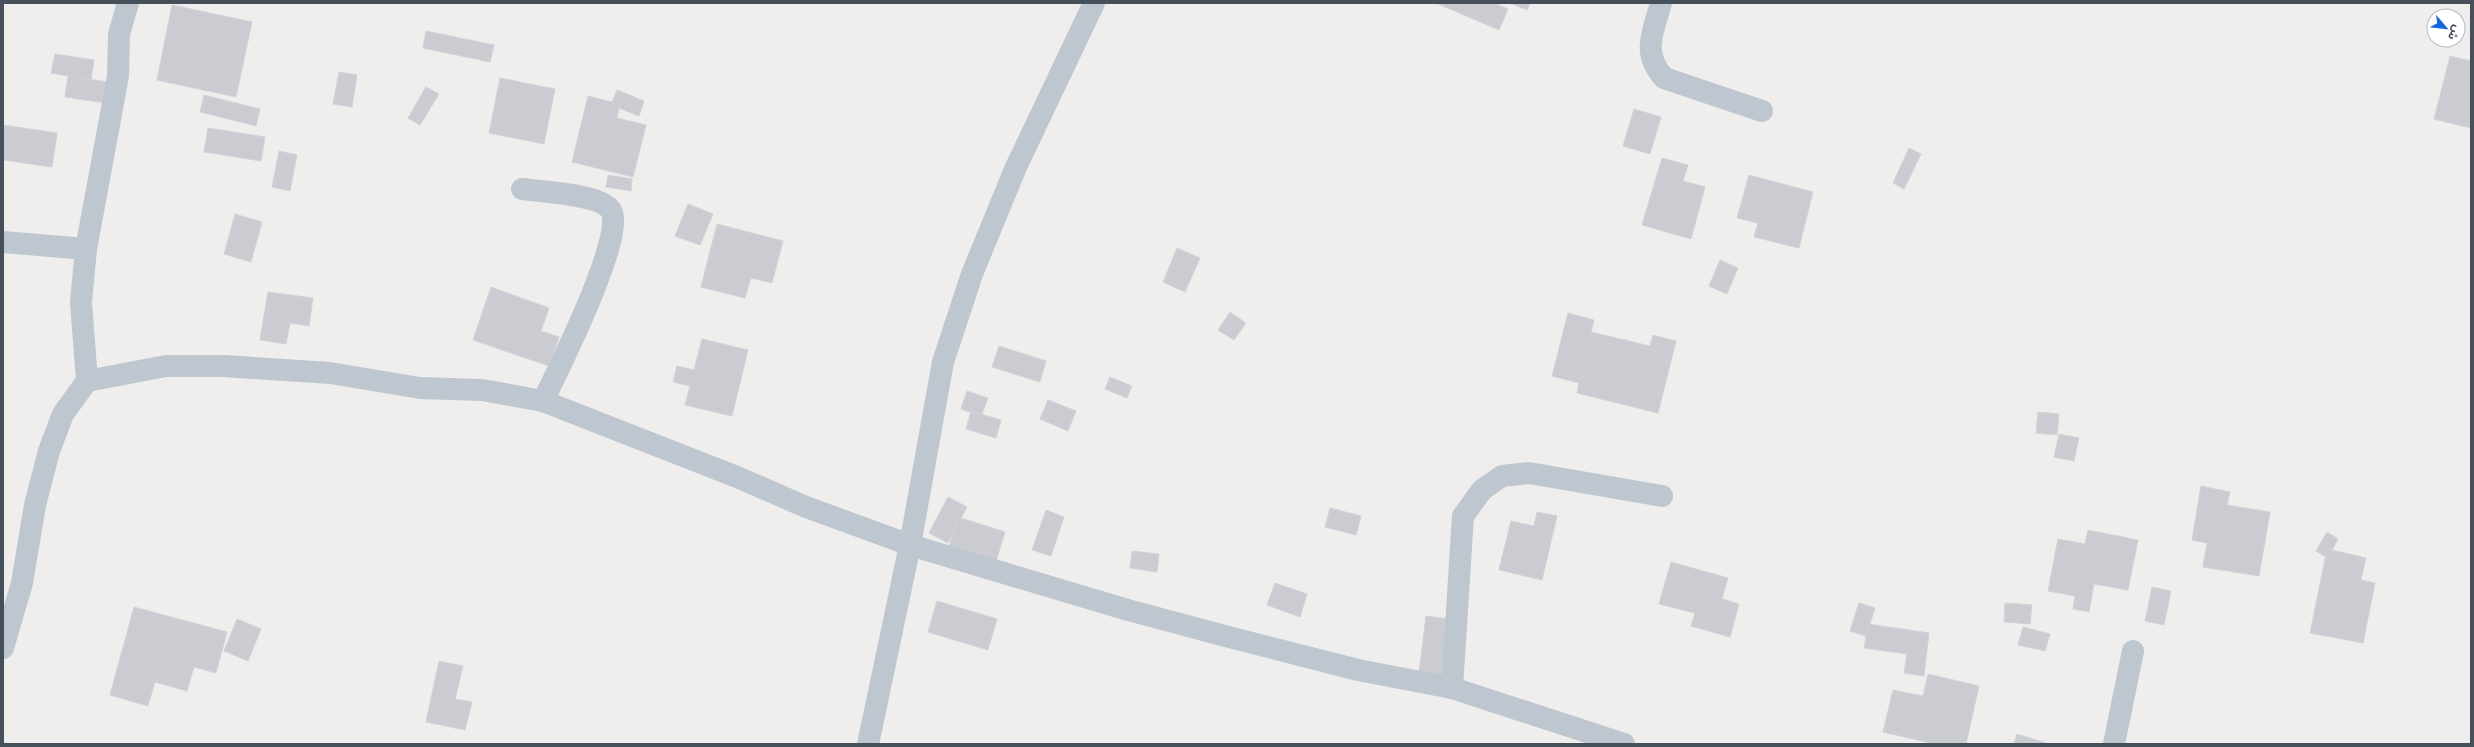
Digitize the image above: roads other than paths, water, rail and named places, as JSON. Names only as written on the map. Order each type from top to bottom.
[{"type":"street","points":[[3,648],[22,583],[35,505],[49,451],[63,414],[87,381],[81,302],[86,249],[118,76],[120,34],[128,3]]},
{"type":"street","points":[[868,744],[910,545],[943,362],[972,274],[1016,167],[1094,3]]},
{"type":"street","points":[[1662,3],[1650,45],[1654,66],[1664,78],[1762,111]]},
{"type":"street","points":[[522,189],[596,200],[611,209],[615,221],[596,287],[543,401]]},
{"type":"street","points":[[3,242],[86,249]]},
{"type":"street","points":[[87,381],[166,366],[224,366],[330,373],[420,388],[482,390],[543,401],[737,477],[806,507],[910,545],[1225,636],[1358,670],[1452,688],[1624,744]]},
{"type":"street","points":[[1452,688],[1463,516],[1482,490],[1502,476],[1528,473],[1662,496]]},
{"type":"street","points":[[2114,744],[2133,651]]}]
